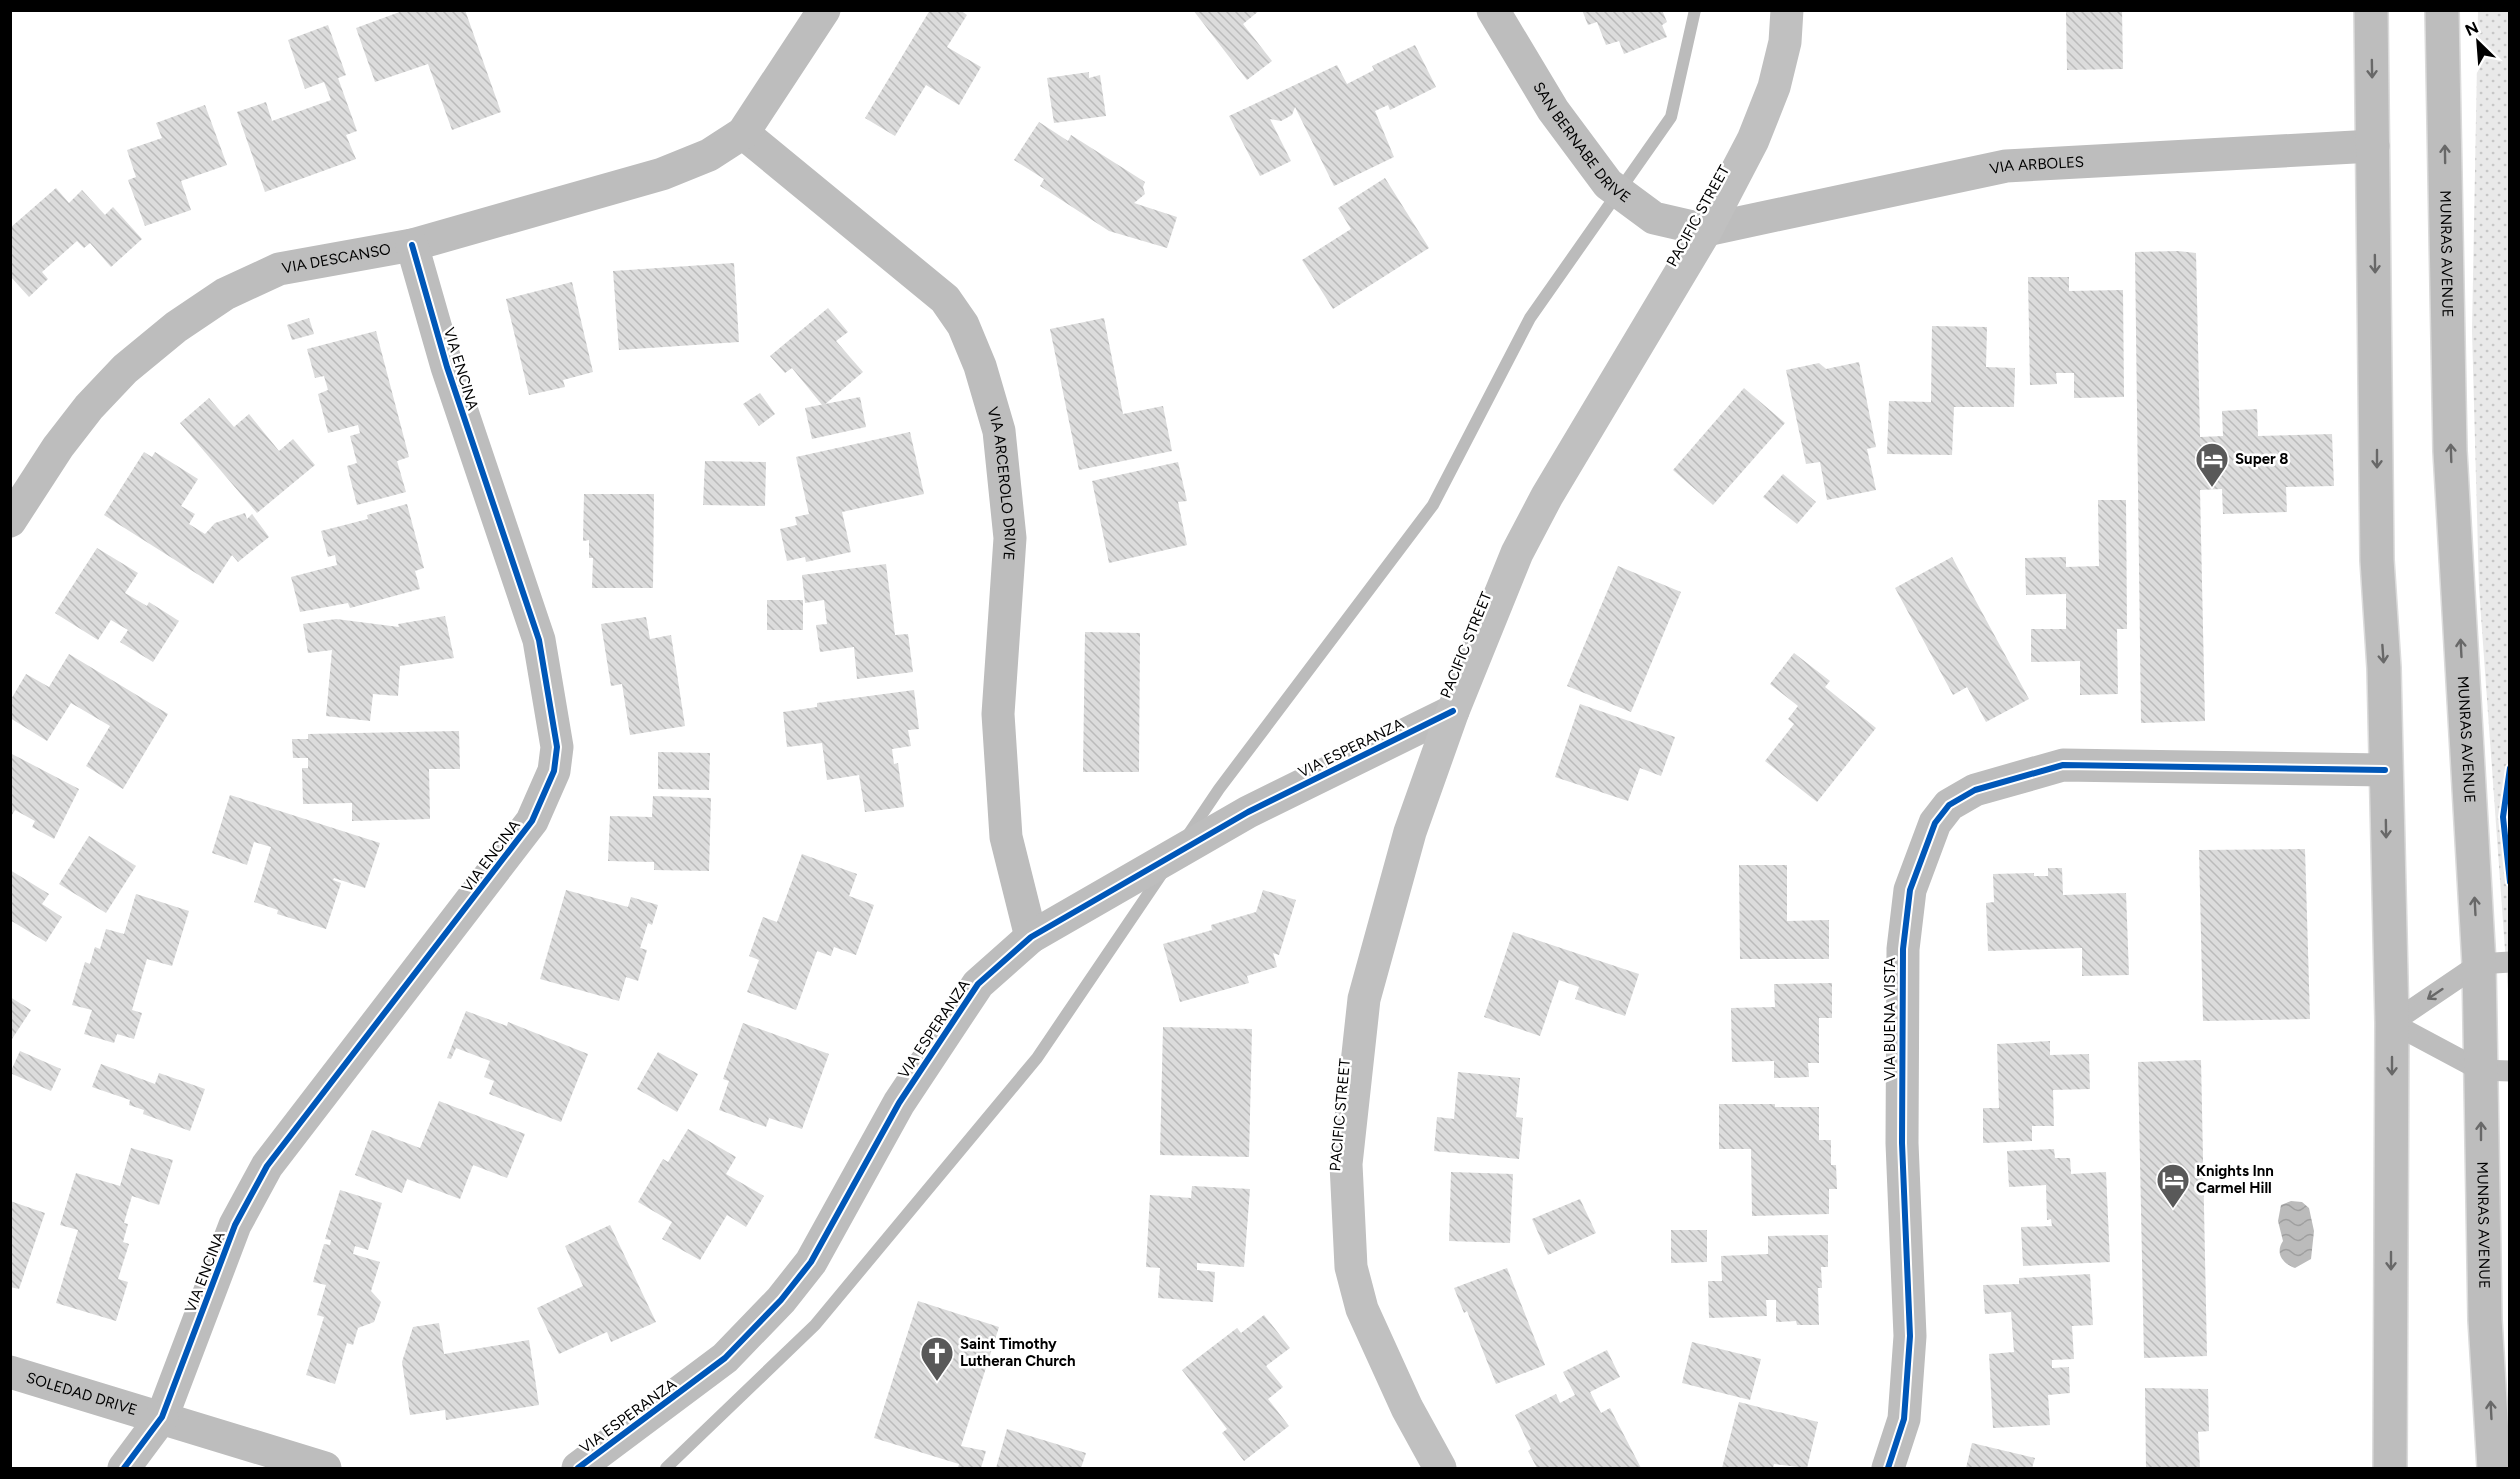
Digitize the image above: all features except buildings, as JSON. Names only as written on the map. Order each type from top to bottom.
[{"type":"main road","name":"PACIFIC STREET","points":[[1440,1468],[1407,1408],[1362,1309],[1351,1267],[1346,1164],[1364,999],[1410,832],[1453,711],[1517,553],[1547,496],[1706,230],[1753,140],[1774,87],[1785,42],[1787,10]]},
{"type":"street","name":"VIA DESCANSO","points":[[10,520],[58,447],[89,407],[124,369],[176,327],[225,294],[279,269],[412,245],[662,174],[709,154],[743,133],[824,10]]},
{"type":"street","name":"SAN BERNABE DRIVE","points":[[1493,10],[1552,110],[1608,184],[1654,218],[1706,230]]},
{"type":"street","points":[[2371,10],[2377,560],[2384,668],[2392,1023],[2390,1468]]},
{"type":"street","name":"MUNRAS AVENUE","points":[[2442,10],[2450,451],[2494,963],[2495,1070],[2485,1320],[2494,1468]]},
{"type":"street","name":"VIA ARCEROLO DRIVE","points":[[743,133],[945,299],[963,325],[980,366],[999,431],[1010,538],[998,714],[1006,837],[1031,937]]},
{"type":"street","name":"VIA ARBOLES","points":[[1706,230],[2006,166],[2373,146]]},
{"type":"street","name":"VIA ENCINA","points":[[124,1468],[162,1417],[235,1225],[267,1166],[532,821],[554,771],[557,747],[539,640],[450,378],[412,245]]},
{"type":"street","name":"VIA ESPERANZA","points":[[578,1468],[725,1358],[781,1300],[811,1262],[899,1103],[978,984],[1031,937],[1248,812],[1453,711]]},
{"type":"street","name":"VIA BUENA VISTA","points":[[1888,1468],[1904,1419],[1910,1336],[1902,1143],[1903,950],[1910,890],[1935,824],[1949,805],[1975,790],[2063,765],[2385,770]]},
{"type":"street","name":"SOLEDAD DRIVE","points":[[10,1372],[325,1468]]},
{"type":"lane","points":[[2392,1023],[2494,963]]},
{"type":"lane","points":[[2392,1023],[2495,1070]]},
{"type":"shaded area","points":[[2478,11],[2509,11],[2509,1005],[2479,588],[2472,331]]},
{"type":"water","points":[[2291,1201],[2302,1202],[2309,1208],[2314,1231],[2311,1259],[2295,1268],[2281,1257],[2280,1250],[2283,1241],[2278,1221],[2281,1205]]},
{"type":"waterway","points":[[1188,835],[1219,789],[1433,505],[1530,318],[1671,117],[1695,10]]},
{"type":"waterway","points":[[666,1468],[815,1325],[1037,1058],[1163,872]]},
{"type":"cycle path","points":[[124,1468],[162,1417],[235,1225],[267,1166],[532,821],[554,771],[557,747],[539,640],[447,367],[412,245]]},
{"type":"cycle path","points":[[578,1468],[725,1358],[781,1300],[811,1262],[899,1103],[978,984],[1031,937],[1248,812],[1453,711]]},
{"type":"cycle path","points":[[1888,1468],[1904,1419],[1910,1336],[1902,1143],[1903,949],[1910,890],[1935,823],[1949,805],[1975,790],[2063,765],[2385,770]]},
{"type":"cycle path","points":[[2510,768],[2503,817],[2510,882]]},
{"type":"place","name":"Super 8","points":[[2212,488]]},
{"type":"place","name":"Knights Inn Carmel Hill","points":[[2173,1209]]},
{"type":"place","name":"Saint Timothy Lutheran Church","points":[[937,1382]]}]
